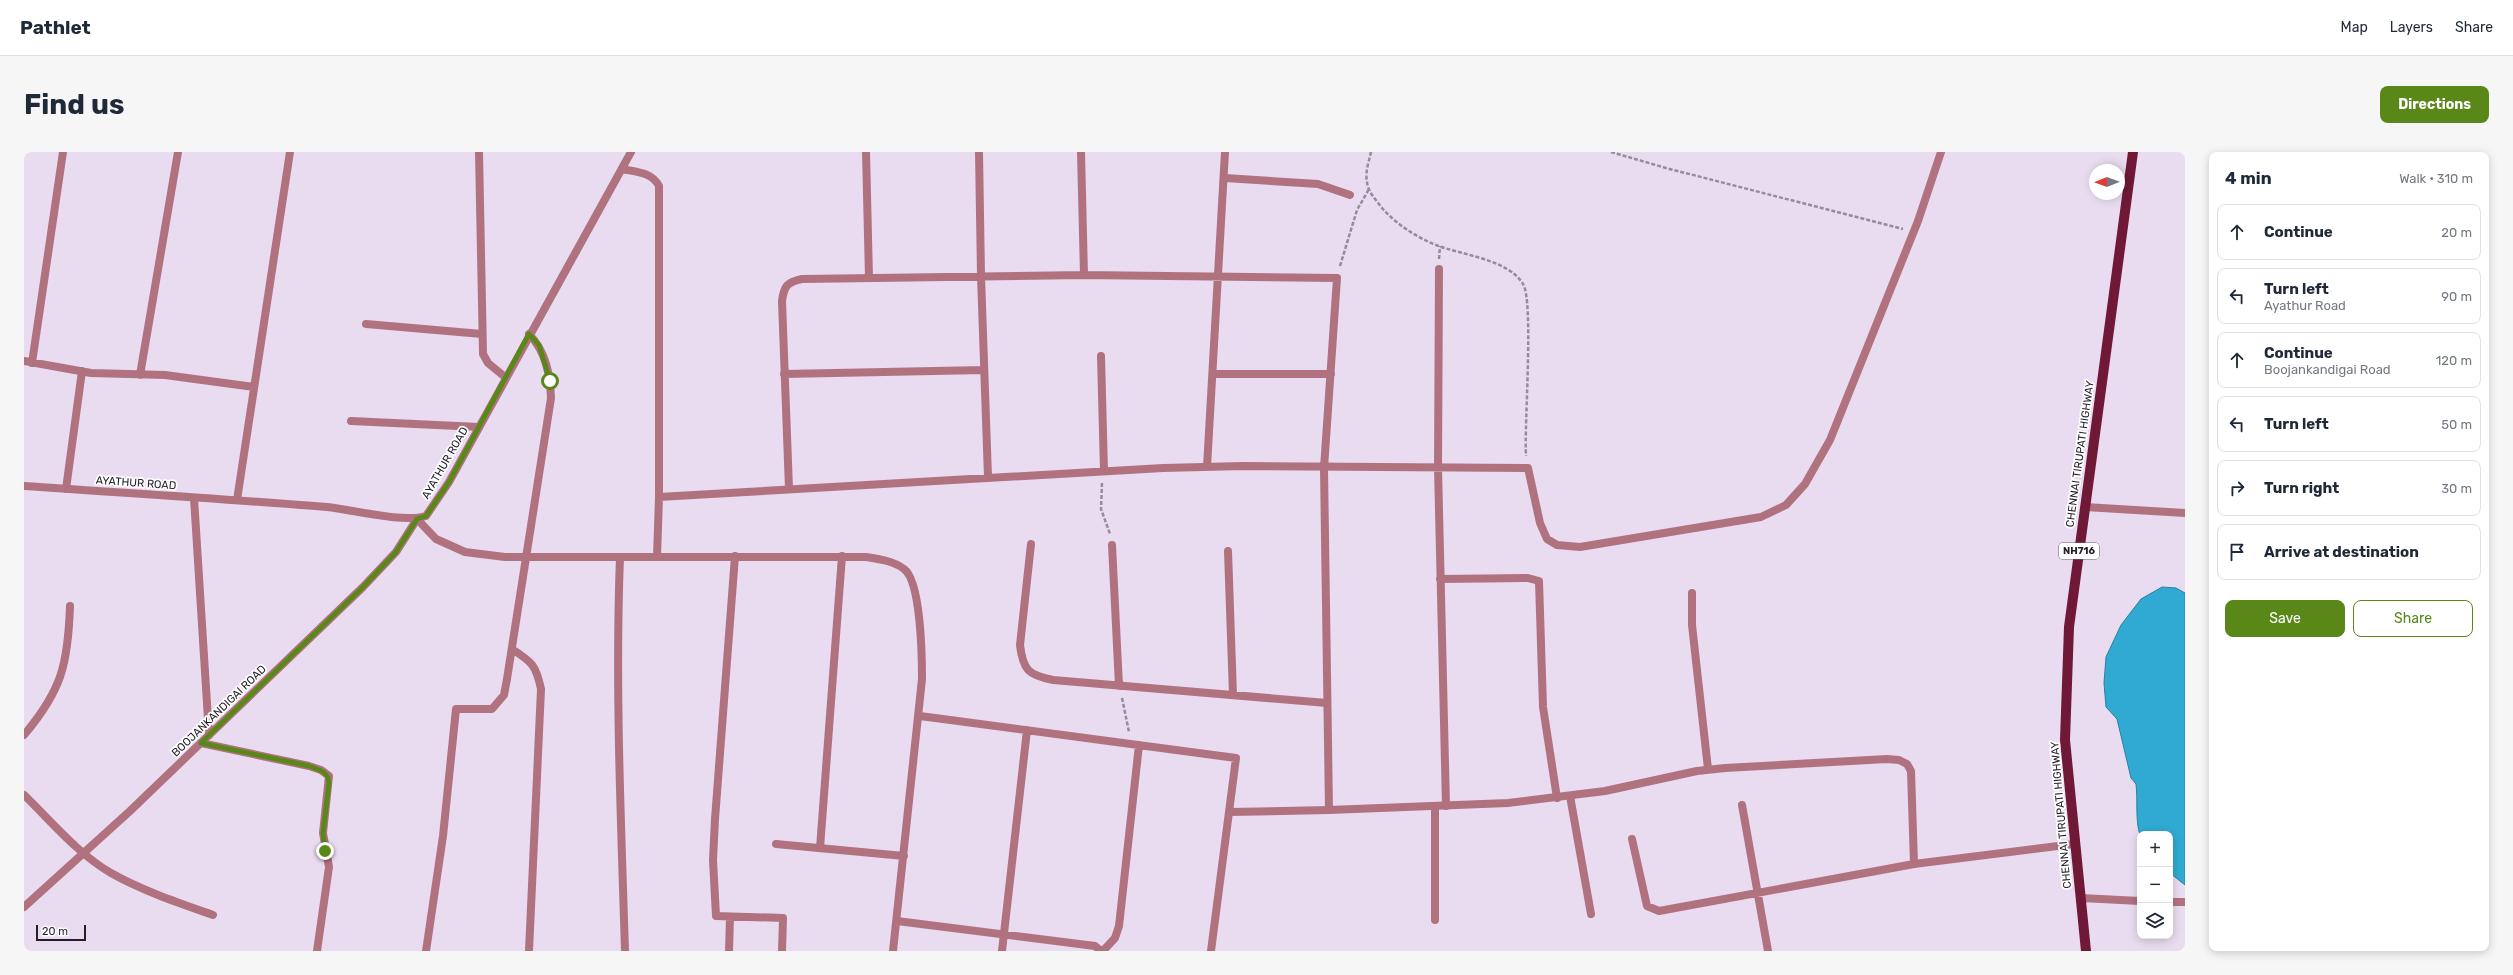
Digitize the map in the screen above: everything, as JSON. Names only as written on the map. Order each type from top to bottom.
[{"type":"main road","name":"CHENNAI TIRUPATI HIGHWAY","points":[[2086,951],[2074,844],[2065,740],[2069,627],[2133,152]]},
{"type":"street","points":[[63,152],[28,362],[82,371],[194,378],[254,387]]},
{"type":"street","points":[[140,375],[178,152]]},
{"type":"street","points":[[237,500],[290,152]]},
{"type":"street","points":[[479,152],[483,354],[488,363],[505,377]]},
{"type":"street","name":"AYATHUR ROAD","points":[[24,486],[237,500],[356,510],[417,519],[426,516],[449,482],[505,377],[631,152]]},
{"type":"street","points":[[866,152],[869,278]]},
{"type":"street","points":[[979,152],[981,276],[988,477]]},
{"type":"street","points":[[1081,152],[1084,275]]},
{"type":"street","points":[[1207,467],[1225,178],[1225,152]]},
{"type":"street","points":[[658,497],[988,477],[1207,467],[1528,468],[1540,523],[1547,539],[1566,547],[1762,517],[1786,505],[1805,484],[1830,440],[1914,232],[1941,152]]},
{"type":"street","points":[[622,169],[650,175],[656,179],[659,186],[657,557]]},
{"type":"street","points":[[1225,178],[1318,184],[1350,196]]},
{"type":"street","points":[[1439,269],[1438,468],[1446,806]]},
{"type":"street","points":[[789,489],[782,301],[784,288],[791,281],[869,278],[1084,275],[1337,278],[1324,468],[1329,810]]},
{"type":"street","points":[[366,324],[482,334]]},
{"type":"street","points":[[426,951],[443,836],[456,709],[488,710],[499,703],[504,695],[512,649],[552,398],[545,359],[539,345],[529,334]]},
{"type":"street","points":[[1101,356],[1104,471]]},
{"type":"street","points":[[784,374],[984,370]]},
{"type":"street","points":[[66,489],[82,371]]},
{"type":"street","points":[[1213,374],[1331,374]]},
{"type":"street","points":[[351,421],[478,428]]},
{"type":"street","points":[[194,498],[209,735]]},
{"type":"street","points":[[2085,507],[2185,513]]},
{"type":"street","points":[[417,519],[436,539],[454,548],[484,555],[526,557],[842,556],[866,557],[890,562],[904,569],[913,579],[922,646],[920,716],[893,951]]},
{"type":"street","name":"BOOJANKANDIGAI ROAD","points":[[24,907],[201,743],[363,587],[396,552],[417,519]]},
{"type":"street","points":[[1031,544],[1020,645],[1022,661],[1029,672],[1052,680],[1327,702]]},
{"type":"street","points":[[1112,545],[1119,686]]},
{"type":"street","points":[[1228,551],[1233,695]]},
{"type":"street","points":[[735,556],[713,860],[716,916],[783,918],[782,951]]},
{"type":"street","points":[[820,848],[842,556]]},
{"type":"street","points":[[620,557],[617,634],[625,951]]},
{"type":"street","points":[[1440,579],[1528,578],[1539,582],[1542,707],[1557,798]]},
{"type":"street","points":[[1692,593],[1692,625],[1708,770]]},
{"type":"street","points":[[24,735],[53,696],[63,670],[68,648],[70,606]]},
{"type":"street","points":[[512,649],[529,660],[537,669],[541,689],[529,951]]},
{"type":"street","points":[[920,716],[1236,758],[1211,951]]},
{"type":"street","points":[[1002,951],[1027,730]]},
{"type":"street","points":[[201,743],[309,766],[321,770],[329,776],[323,833],[329,867],[317,951]]},
{"type":"street","points":[[897,921],[1095,946],[1102,951],[1115,938],[1119,926],[1139,745]]},
{"type":"street","points":[[1229,812],[1435,807],[1557,798],[1708,770],[1840,760],[1899,760],[1907,764],[1911,771],[1914,864]]},
{"type":"street","points":[[24,795],[84,853],[110,872],[153,894],[214,915]]},
{"type":"street","points":[[1570,796],[1591,914]]},
{"type":"street","points":[[1742,805],[1768,951],[1762,951]]},
{"type":"street","points":[[1435,807],[1435,920]]},
{"type":"street","points":[[1632,839],[1643,896],[1647,906],[1652,910],[1670,910],[1914,864],[2074,844]]},
{"type":"street","points":[[776,844],[904,856]]},
{"type":"street","points":[[2080,898],[2137,901]]},
{"type":"street","points":[[2173,902],[2185,902]]},
{"type":"street","points":[[729,951],[730,917]]},
{"type":"path","points":[[1371,152],[1366,182],[1373,197],[1389,216],[1410,232],[1436,245],[1490,260],[1512,273],[1523,284],[1528,310],[1525,421],[1528,468]]},
{"type":"path","points":[[1611,152],[1666,168],[1914,232]]},
{"type":"path","points":[[1337,278],[1352,222],[1369,189]]},
{"type":"path","points":[[1104,471],[1100,509],[1112,545]]},
{"type":"path","points":[[1119,686],[1128,718],[1127,744]]},
{"type":"water","points":[[2162,587],[2176,588],[2185,593],[2185,885],[2173,875],[2173,831],[2139,831],[2136,784],[2131,778],[2117,719],[2106,707],[2104,683],[2106,657],[2121,625],[2141,599]]},
{"type":"route","points":[[325,851],[323,833],[329,776],[321,770],[309,766],[201,743],[363,587],[396,552],[417,519],[426,516],[449,482],[529,334],[539,345],[545,359],[550,381]]}]
